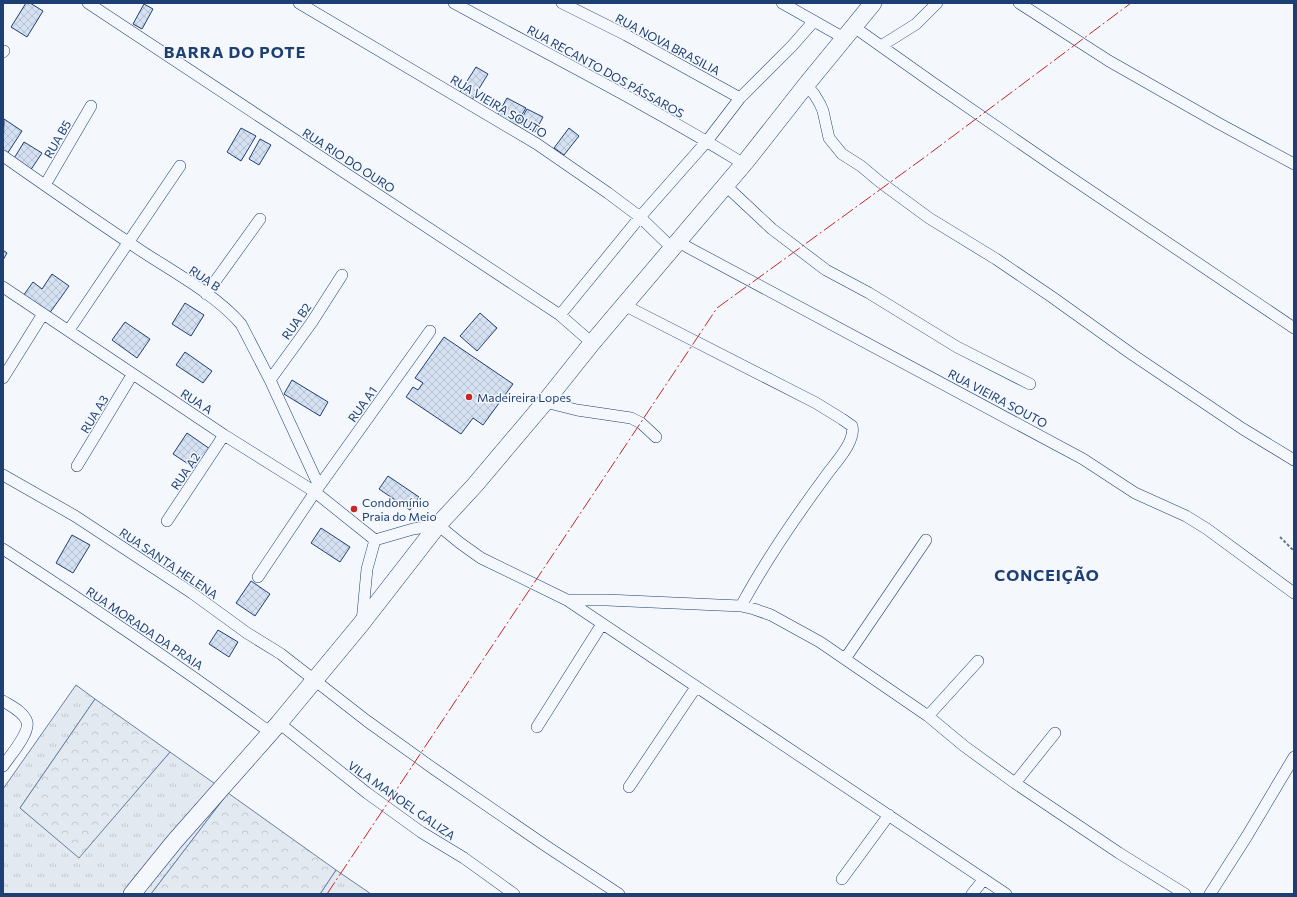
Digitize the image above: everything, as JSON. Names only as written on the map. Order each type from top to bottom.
[{"type":"main road","points":[[132,894],[174,842],[275,728],[315,680],[361,624],[438,525],[475,485],[545,402],[592,343],[744,164],[873,3]]},
{"type":"street","name":"RUA RIO DO OURO","points":[[88,3],[560,315],[592,343]]},
{"type":"street","name":"RUA VIEIRA SOUTO","points":[[299,3],[538,144],[608,193],[676,245],[808,310],[1083,459],[1135,493],[1186,516],[1225,542],[1294,593]]},
{"type":"street","name":"RUA RECANTO DOS PÁSSAROS","points":[[454,3],[613,88],[707,141],[744,164]]},
{"type":"street","name":"RUA NOVA BRASILIA","points":[[562,3],[626,35],[740,98]]},
{"type":"street","points":[[782,3],[814,21],[849,32],[881,46],[1089,190],[1294,328]]},
{"type":"street","points":[[881,46],[916,24],[937,3]]},
{"type":"street","points":[[1019,3],[1109,61],[1294,164]]},
{"type":"street","points":[[560,315],[640,217],[707,141],[740,98],[792,46],[814,21]]},
{"type":"street","points":[[806,85],[820,104],[829,138],[842,154],[861,166],[929,218],[996,259],[1133,355],[1243,429],[1294,460]]},
{"type":"street","name":"RUA B5","points":[[45,185],[91,106]]},
{"type":"street","name":"RUA B","points":[[3,156],[226,308],[241,324],[270,380],[317,489]]},
{"type":"street","points":[[69,330],[180,166]]},
{"type":"street","points":[[725,185],[772,229],[826,270],[868,293],[957,347],[1030,384]]},
{"type":"street","points":[[206,294],[260,219]]},
{"type":"street","name":"RUA B2","points":[[270,380],[312,322],[342,275]]},
{"type":"street","name":"RUA A","points":[[3,287],[69,330],[132,375],[224,435],[317,489],[375,540]]},
{"type":"street","points":[[624,305],[816,403],[842,418],[852,426],[853,436],[843,453],[789,527],[741,606]]},
{"type":"street","points":[[3,378],[43,314]]},
{"type":"street","name":"RUA A1","points":[[258,577],[317,489],[430,331]]},
{"type":"street","name":"RUA A3","points":[[77,466],[132,375]]},
{"type":"street","points":[[545,402],[578,410],[631,418],[641,423],[656,437]]},
{"type":"street","name":"RUA A2","points":[[167,521],[224,435]]},
{"type":"street","name":"RUA SANTA HELENA","points":[[3,474],[75,516],[150,564],[236,625],[281,654],[367,721],[434,769],[619,894]]},
{"type":"street","points":[[361,624],[367,569],[375,540],[413,529],[438,525],[481,558],[567,600],[1006,894]]},
{"type":"street","points":[[845,659],[926,540]]},
{"type":"street","name":"RUA MORADA DA PRAIA","points":[[3,549],[187,672],[275,728]]},
{"type":"street","points":[[567,600],[741,606],[765,613],[787,623],[820,642],[928,716],[964,746],[1015,783],[1130,860],[1185,894]]},
{"type":"street","points":[[537,727],[602,624]]},
{"type":"street","points":[[928,716],[978,661]]},
{"type":"street","points":[[629,787],[696,687]]},
{"type":"street","points":[[3,701],[15,708],[26,721],[26,733],[3,766]]},
{"type":"street","name":"VILA MANOEL GALIZA","points":[[275,728],[422,832],[464,858],[514,894]]},
{"type":"street","points":[[1015,783],[1055,733]]},
{"type":"street","points":[[1210,894],[1294,757]]},
{"type":"street","points":[[842,879],[889,816]]},
{"type":"street","points":[[972,894],[984,879]]},
{"type":"path","points":[[1280,537],[1294,551]]},
{"type":"green space","points":[[76,685],[95,699],[20,808],[79,857],[170,752],[228,793],[151,894],[3,894],[3,789]]},
{"type":"green space","points":[[95,699],[170,752],[79,858],[20,808]]},
{"type":"green space","points":[[228,793],[336,870],[320,894],[151,894]]},
{"type":"green space","points":[[336,870],[371,894],[320,894]]},
{"type":"building","points":[[26,3],[30,3],[43,11],[27,37],[11,27]]},
{"type":"building","points":[[144,4],[153,9],[142,29],[133,24]]},
{"type":"building","points":[[476,67],[488,74],[472,100],[460,92]]},
{"type":"building","points":[[507,98],[526,108],[515,126],[497,116]]},
{"type":"building","points":[[527,109],[543,117],[535,132],[519,123]]},
{"type":"building","points":[[4,119],[22,131],[7,154],[3,152]]},
{"type":"building","points":[[241,128],[256,136],[241,161],[227,152]]},
{"type":"building","points":[[569,128],[579,136],[564,155],[554,148]]},
{"type":"building","points":[[260,139],[271,145],[259,165],[249,159]]},
{"type":"building","points":[[24,142],[42,153],[30,171],[13,160]]},
{"type":"building","points":[[3,250],[7,253],[3,260]]},
{"type":"building","points":[[52,274],[69,286],[49,314],[23,296],[33,282],[42,289]]},
{"type":"building","points":[[185,303],[204,315],[191,336],[172,324]]},
{"type":"building","points":[[480,313],[497,328],[477,351],[460,336]]},
{"type":"building","points":[[125,322],[150,339],[137,358],[112,340]]},
{"type":"building","points":[[444,337],[513,384],[483,425],[473,418],[461,434],[406,397],[413,387],[418,390],[423,383],[415,378]]},
{"type":"building","points":[[185,352],[212,371],[203,383],[176,365]]},
{"type":"building","points":[[292,380],[328,402],[320,416],[284,394]]},
{"type":"building","points":[[187,433],[210,449],[196,469],[173,454]]},
{"type":"building","points":[[388,476],[419,497],[410,510],[379,489]]},
{"type":"building","points":[[321,528],[350,547],[340,562],[311,543]]},
{"type":"building","points":[[72,535],[90,545],[73,573],[56,563]]},
{"type":"building","points":[[251,581],[270,594],[255,616],[236,603]]},
{"type":"building","points":[[218,630],[238,642],[229,657],[209,644]]},
{"type":"power","points":[[327,894],[717,308],[925,157],[1131,3]]},
{"type":"place","name":"Madeireira Lopes","points":[[469,397]]},
{"type":"place","name":"Condomínio Praia do Meio","points":[[354,509]]},
{"type":"district","name":"BARRA DO POTE","points":[[235,51]]},
{"type":"district","name":"CONCEIÇÃO","points":[[1047,574]]}]
